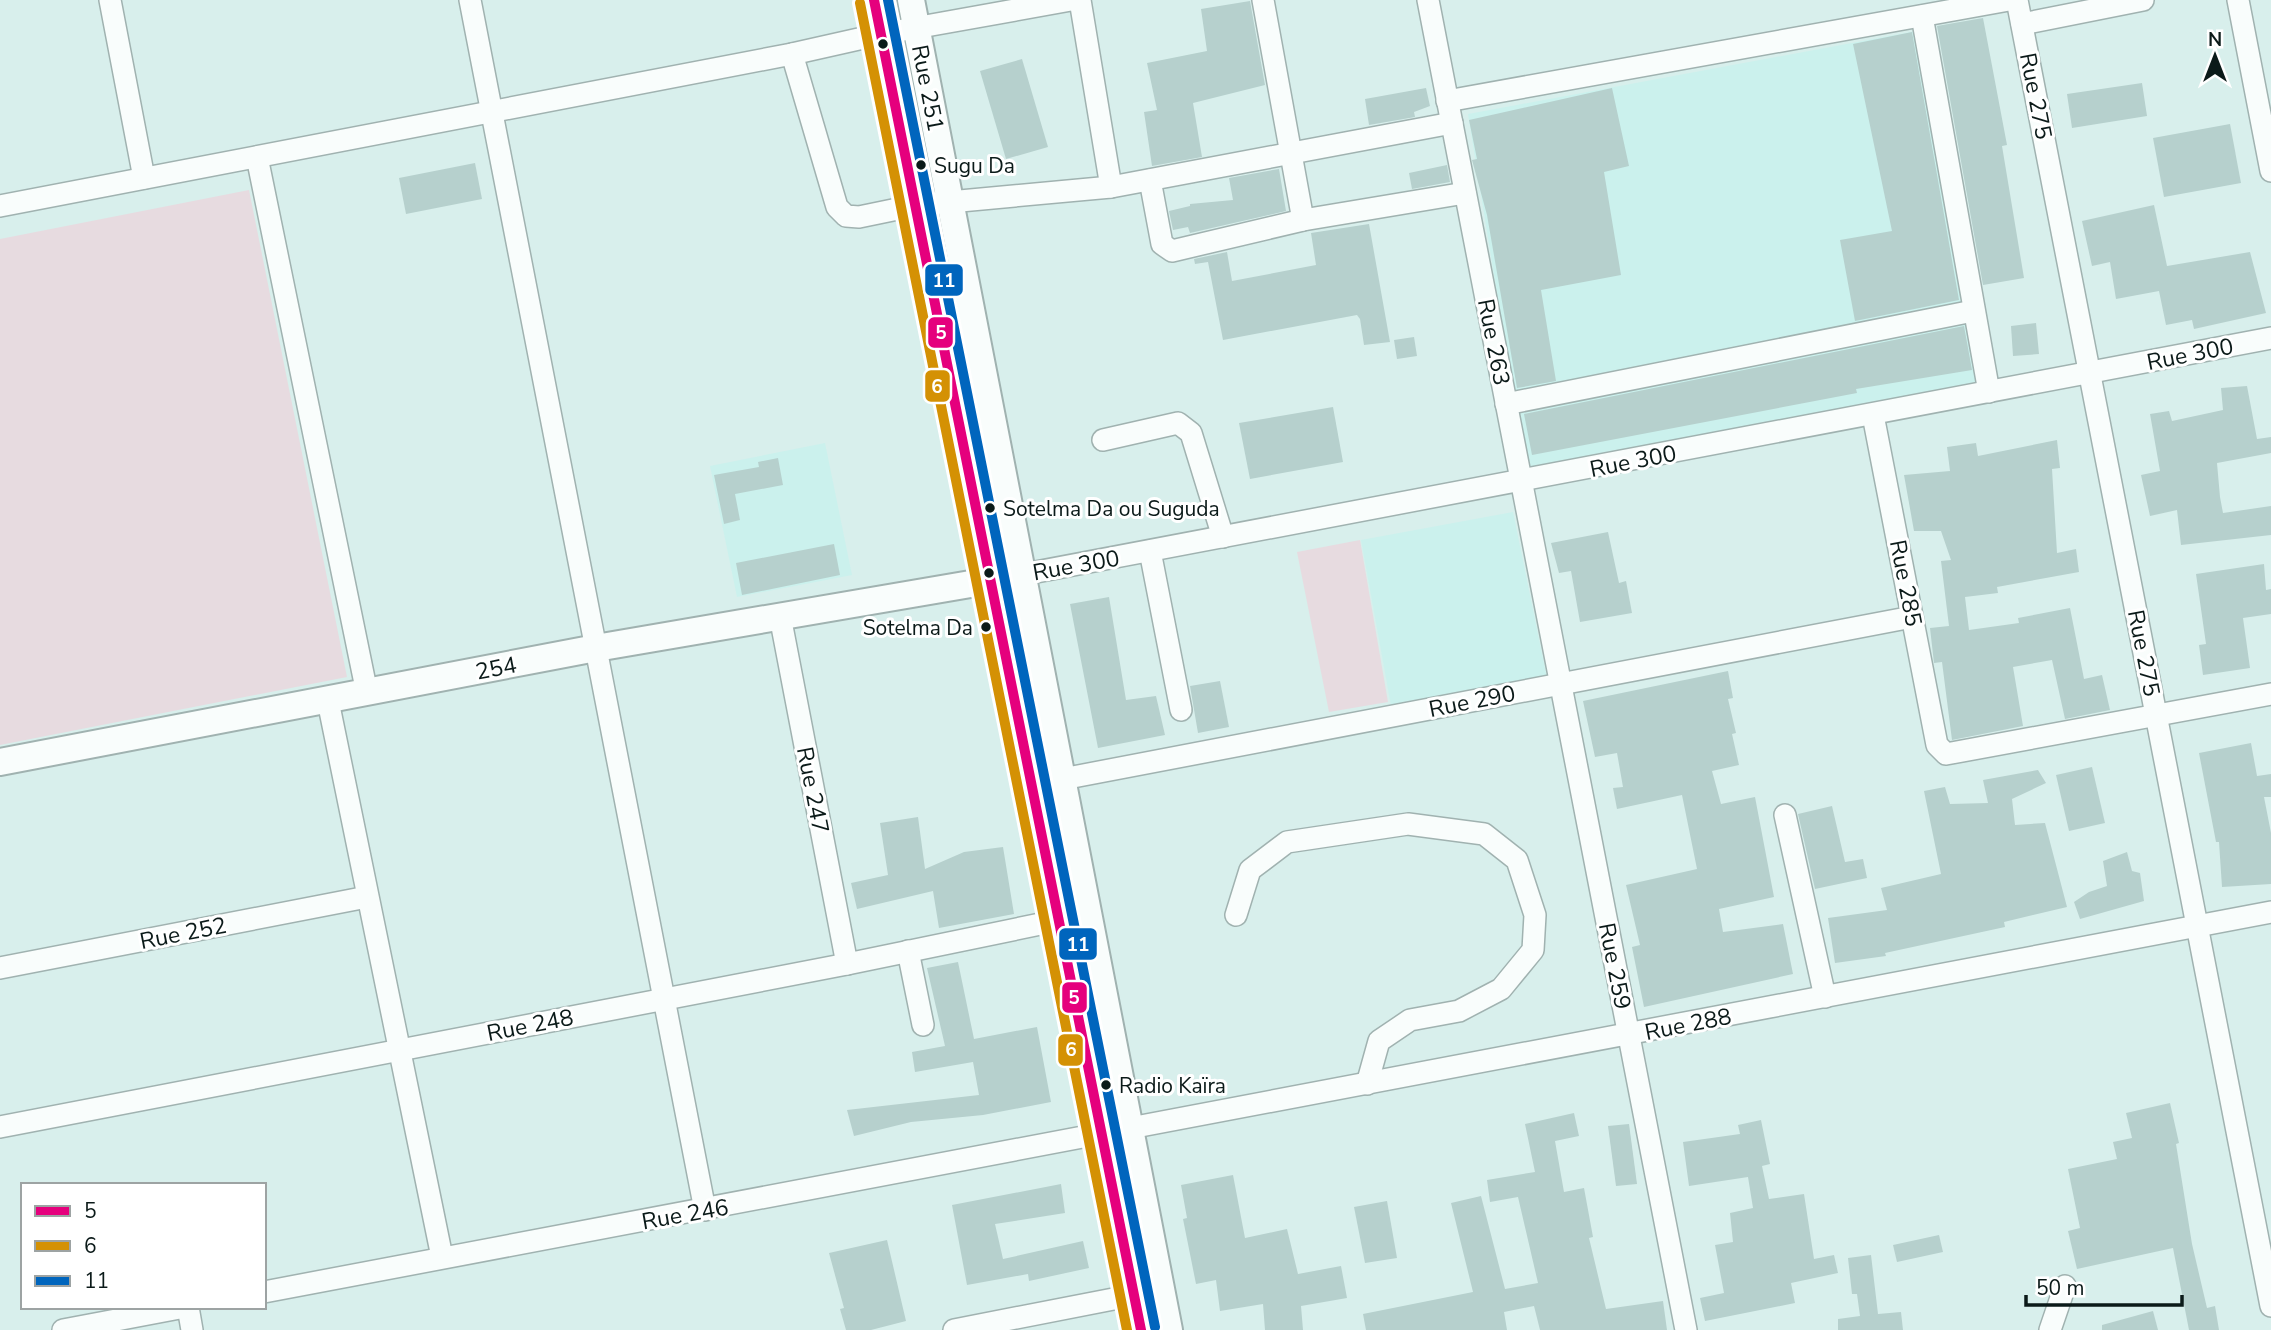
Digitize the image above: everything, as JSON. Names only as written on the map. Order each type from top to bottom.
[{"type":"main road","name":"Rue 251","points":[[874,0],[994,580],[1031,785],[1104,1133],[1141,1330]]},
{"type":"main road","name":"Rue 251","points":[[911,0],[1020,575],[1169,1330]]},
{"type":"main road","name":"254","points":[[0,762],[596,648],[994,580]]},
{"type":"street","points":[[110,0],[144,178]]},
{"type":"street","points":[[470,0],[705,1210]]},
{"type":"street","points":[[0,206],[792,54],[881,34],[1072,0]]},
{"type":"street","points":[[1080,0],[1111,187]]},
{"type":"street","points":[[1263,0],[1303,220]]},
{"type":"street","name":"Rue 263","points":[[1428,0],[1561,684]]},
{"type":"street","points":[[1447,101],[2009,0]]},
{"type":"street","name":"Rue 275","points":[[2017,0],[2271,1306]]},
{"type":"street","points":[[2022,24],[2143,0]]},
{"type":"street","points":[[2238,0],[2267,131],[2271,171]]},
{"type":"street","points":[[1922,16],[1989,392]]},
{"type":"street","points":[[792,54],[836,207],[846,216],[859,217],[917,205],[1111,187],[1452,123]]},
{"type":"street","points":[[257,157],[367,693]]},
{"type":"street","points":[[1150,180],[1163,244],[1172,251],[1303,220],[1465,193]]},
{"type":"street","points":[[1506,404],[1973,311]]},
{"type":"street","name":"Rue 300","points":[[994,580],[2271,338]]},
{"type":"street","name":"Rue 285","points":[[1873,415],[1940,750],[1951,755],[2157,716]]},
{"type":"street","points":[[1103,440],[1178,423],[1192,433],[1223,537]]},
{"type":"street","points":[[1150,551],[1181,710]]},
{"type":"street","name":"Rue 247","points":[[779,616],[847,964]]},
{"type":"street","name":"Rue 290","points":[[1031,785],[1912,617]]},
{"type":"street","name":"Rue 259","points":[[1561,684],[1686,1330]]},
{"type":"street","points":[[2157,716],[2271,694]]},
{"type":"street","points":[[328,701],[442,1257]]},
{"type":"street","points":[[1785,815],[1825,998]]},
{"type":"street","points":[[1236,915],[1250,870],[1287,842],[1408,824],[1484,834],[1517,860],[1535,915],[1533,950],[1501,989],[1459,1011],[1410,1020],[1379,1041],[1367,1084]]},
{"type":"street","name":"Rue 252","points":[[0,968],[367,897]]},
{"type":"street","name":"Rue 288","points":[[1104,1133],[2271,912]]},
{"type":"street","name":"Rue 248","points":[[0,1127],[847,964],[1089,914]]},
{"type":"street","points":[[908,951],[923,1025]]},
{"type":"street","name":"Rue 246","points":[[266,1292],[1104,1133]]},
{"type":"street","points":[[2050,1330],[2065,1286]]},
{"type":"street","points":[[954,1330],[1134,1295]]},
{"type":"street","points":[[63,1330],[175,1309]]},
{"type":"street","points":[[187,1309],[192,1330]]},
{"type":"shaded area","points":[[1922,30],[1992,393],[1526,474],[1468,114]]},
{"type":"shaded area","points":[[249,190],[347,677],[0,745],[0,239]]},
{"type":"shaded area","points":[[825,443],[852,575],[737,597],[710,466]]},
{"type":"shaded area","points":[[1513,512],[1547,678],[1391,706],[1361,540]]},
{"type":"shaded area","points":[[1360,540],[1388,702],[1329,712],[1297,552]]},
{"type":"building","points":[[1250,1],[1265,85],[1193,103],[1202,157],[1152,166],[1144,112],[1157,110],[1147,63],[1207,51],[1201,9]]},
{"type":"building","points":[[1983,18],[2007,145],[2002,146],[2024,278],[1983,285],[1937,26]]},
{"type":"building","points":[[1912,32],[1959,300],[1855,321],[1840,240],[1892,231],[1853,44]]},
{"type":"building","points":[[1022,59],[1048,147],[1006,159],[980,71]]},
{"type":"building","points":[[2142,83],[2147,116],[2072,128],[2067,94]]},
{"type":"building","points":[[1426,88],[1430,106],[1414,112],[1415,117],[1369,125],[1365,99]]},
{"type":"building","points":[[1612,88],[1629,166],[1604,172],[1621,275],[1541,290],[1556,381],[1517,388],[1487,215],[1472,160],[1477,159],[1469,120]]},
{"type":"building","points":[[2230,124],[2241,183],[2164,197],[2153,138]]},
{"type":"building","points":[[475,163],[482,199],[406,214],[399,178]]},
{"type":"building","points":[[1447,165],[1450,182],[1412,189],[1409,173]]},
{"type":"building","points":[[1279,169],[1286,211],[1190,233],[1188,227],[1173,230],[1169,211],[1190,204],[1233,200],[1229,178]]},
{"type":"building","points":[[2154,205],[2167,266],[2250,252],[2266,313],[2194,329],[2192,320],[2166,325],[2159,291],[2116,299],[2110,262],[2092,266],[2082,221]]},
{"type":"building","points":[[1369,224],[1390,342],[1364,345],[1357,315],[1223,340],[1208,262],[1195,264],[1194,259],[1227,252],[1232,281],[1316,265],[1311,233]]},
{"type":"building","points":[[2036,323],[2039,354],[2013,356],[2011,326]]},
{"type":"building","points":[[1964,326],[1972,370],[1856,389],[1857,393],[1532,455],[1524,414]]},
{"type":"building","points":[[1414,337],[1417,356],[1397,359],[1394,340]]},
{"type":"building","points":[[2247,386],[2257,439],[2271,437],[2271,453],[2217,463],[2220,497],[2223,513],[2271,506],[2271,535],[2181,545],[2177,510],[2150,516],[2141,475],[2160,471],[2150,414],[2169,411],[2172,421],[2223,410],[2221,388]]},
{"type":"building","points":[[1333,407],[1343,462],[1250,479],[1239,423]]},
{"type":"building","points":[[2057,440],[2060,468],[2052,469],[2057,553],[2076,549],[2079,572],[1997,587],[1998,593],[1965,597],[1969,630],[2019,623],[2018,618],[2070,608],[2084,679],[2102,675],[2110,710],[2065,719],[2052,660],[2013,667],[2023,726],[1952,740],[1942,662],[1934,663],[1930,628],[1949,626],[1941,561],[1951,560],[1941,531],[1914,531],[1904,475],[1950,471],[1947,447],[1976,443],[1978,456]]},
{"type":"building","points":[[778,458],[783,485],[735,494],[740,520],[724,524],[714,475],[759,467],[758,462]]},
{"type":"building","points":[[1608,532],[1619,583],[1626,581],[1632,613],[1580,622],[1571,571],[1559,573],[1551,543]]},
{"type":"building","points":[[834,544],[840,575],[742,595],[736,563]]},
{"type":"building","points":[[2264,564],[2266,590],[2271,589],[2271,614],[2243,618],[2250,668],[2203,675],[2199,645],[2206,644],[2196,574]]},
{"type":"building","points":[[1109,597],[1126,700],[1156,696],[1165,735],[1098,748],[1070,604]]},
{"type":"building","points":[[1728,671],[1733,698],[1728,699],[1736,733],[1732,734],[1739,765],[1712,771],[1721,804],[1755,797],[1774,897],[1719,909],[1723,932],[1783,924],[1793,974],[1644,1007],[1632,947],[1640,945],[1626,885],[1697,869],[1682,795],[1617,809],[1613,788],[1623,787],[1617,753],[1595,757],[1583,701]]},
{"type":"building","points":[[1220,681],[1229,727],[1198,733],[1190,686]]},
{"type":"building","points":[[2251,743],[2257,776],[2271,774],[2271,797],[2264,797],[2271,833],[2271,884],[2222,887],[2219,842],[2216,842],[2199,753]]},
{"type":"building","points":[[2092,767],[2105,823],[2069,831],[2056,775]]},
{"type":"building","points":[[2038,770],[2046,783],[2012,799],[2015,825],[2045,823],[2067,907],[2004,922],[2005,927],[1885,953],[1886,956],[1835,963],[1828,918],[1887,910],[1881,888],[1941,874],[1924,791],[1945,787],[1950,804],[1988,803],[1983,780]]},
{"type":"building","points":[[1832,806],[1845,862],[1863,859],[1867,878],[1815,889],[1798,814]]},
{"type":"building","points":[[918,817],[925,869],[964,852],[1003,847],[1014,914],[939,928],[933,891],[857,909],[851,883],[888,875],[880,823]]},
{"type":"building","points":[[2127,852],[2132,871],[2140,873],[2144,901],[2080,919],[2074,902],[2089,892],[2107,886],[2103,861]]},
{"type":"building","points":[[958,962],[974,1039],[1037,1027],[1051,1102],[983,1115],[911,1122],[854,1136],[847,1110],[979,1095],[973,1062],[915,1072],[912,1052],[945,1046],[927,968]]},
{"type":"building","points":[[2170,1103],[2179,1143],[2176,1144],[2192,1244],[2207,1308],[2215,1306],[2219,1330],[2189,1330],[2173,1248],[2077,1269],[2068,1231],[2080,1228],[2068,1169],[2117,1159],[2113,1142],[2132,1138],[2126,1113]]},
{"type":"building","points":[[1574,1113],[1579,1136],[1555,1141],[1564,1192],[1584,1188],[1593,1237],[1589,1238],[1606,1309],[1663,1301],[1667,1330],[1540,1330],[1534,1306],[1504,1312],[1507,1330],[1366,1330],[1363,1314],[1473,1292],[1451,1203],[1481,1196],[1505,1289],[1538,1283],[1518,1197],[1490,1202],[1487,1180],[1535,1172],[1525,1124]]},
{"type":"building","points":[[1761,1120],[1770,1164],[1762,1166],[1769,1199],[1804,1194],[1814,1259],[1834,1255],[1838,1273],[1791,1283],[1795,1303],[1705,1321],[1700,1298],[1724,1293],[1715,1245],[1733,1242],[1730,1213],[1753,1208],[1748,1177],[1689,1186],[1683,1142],[1740,1134],[1738,1125]]},
{"type":"building","points":[[1629,1124],[1637,1184],[1616,1186],[1608,1126]]},
{"type":"building","points":[[1233,1175],[1245,1238],[1287,1229],[1298,1274],[1341,1266],[1347,1298],[1301,1306],[1303,1330],[1265,1330],[1263,1304],[1220,1311],[1216,1280],[1196,1284],[1183,1219],[1187,1218],[1181,1185]]},
{"type":"building","points":[[1061,1184],[1065,1213],[995,1224],[1003,1259],[1083,1241],[1089,1268],[1029,1281],[1028,1274],[967,1285],[952,1205]]},
{"type":"building","points":[[1387,1201],[1397,1258],[1365,1263],[1354,1207]]},
{"type":"building","points":[[1939,1235],[1943,1252],[1897,1262],[1893,1245]]},
{"type":"building","points":[[887,1240],[906,1321],[871,1330],[846,1330],[840,1309],[844,1308],[829,1253]]},
{"type":"building","points":[[1871,1255],[1878,1314],[1901,1312],[1903,1330],[1838,1330],[1838,1319],[1860,1316],[1857,1294],[1852,1294],[1848,1258]]},
{"type":"building","points":[[2153,1311],[2158,1330],[2102,1330],[2102,1325]]},
{"type":"transit line","name":"5","points":[[874,0],[1141,1330]]},
{"type":"transit line","name":"11","points":[[888,0],[1155,1327]]},
{"type":"transit line","name":"6","points":[[860,3],[1127,1330]]},
{"type":"place","name":"Sugu Da","points":[[921,165]]},
{"type":"place","name":"Sotelma Da ou Suguda","points":[[990,508]]},
{"type":"place","name":"Sotelma Da","points":[[986,627]]},
{"type":"place","name":"Radio Kaïra","points":[[1106,1085]]}]
